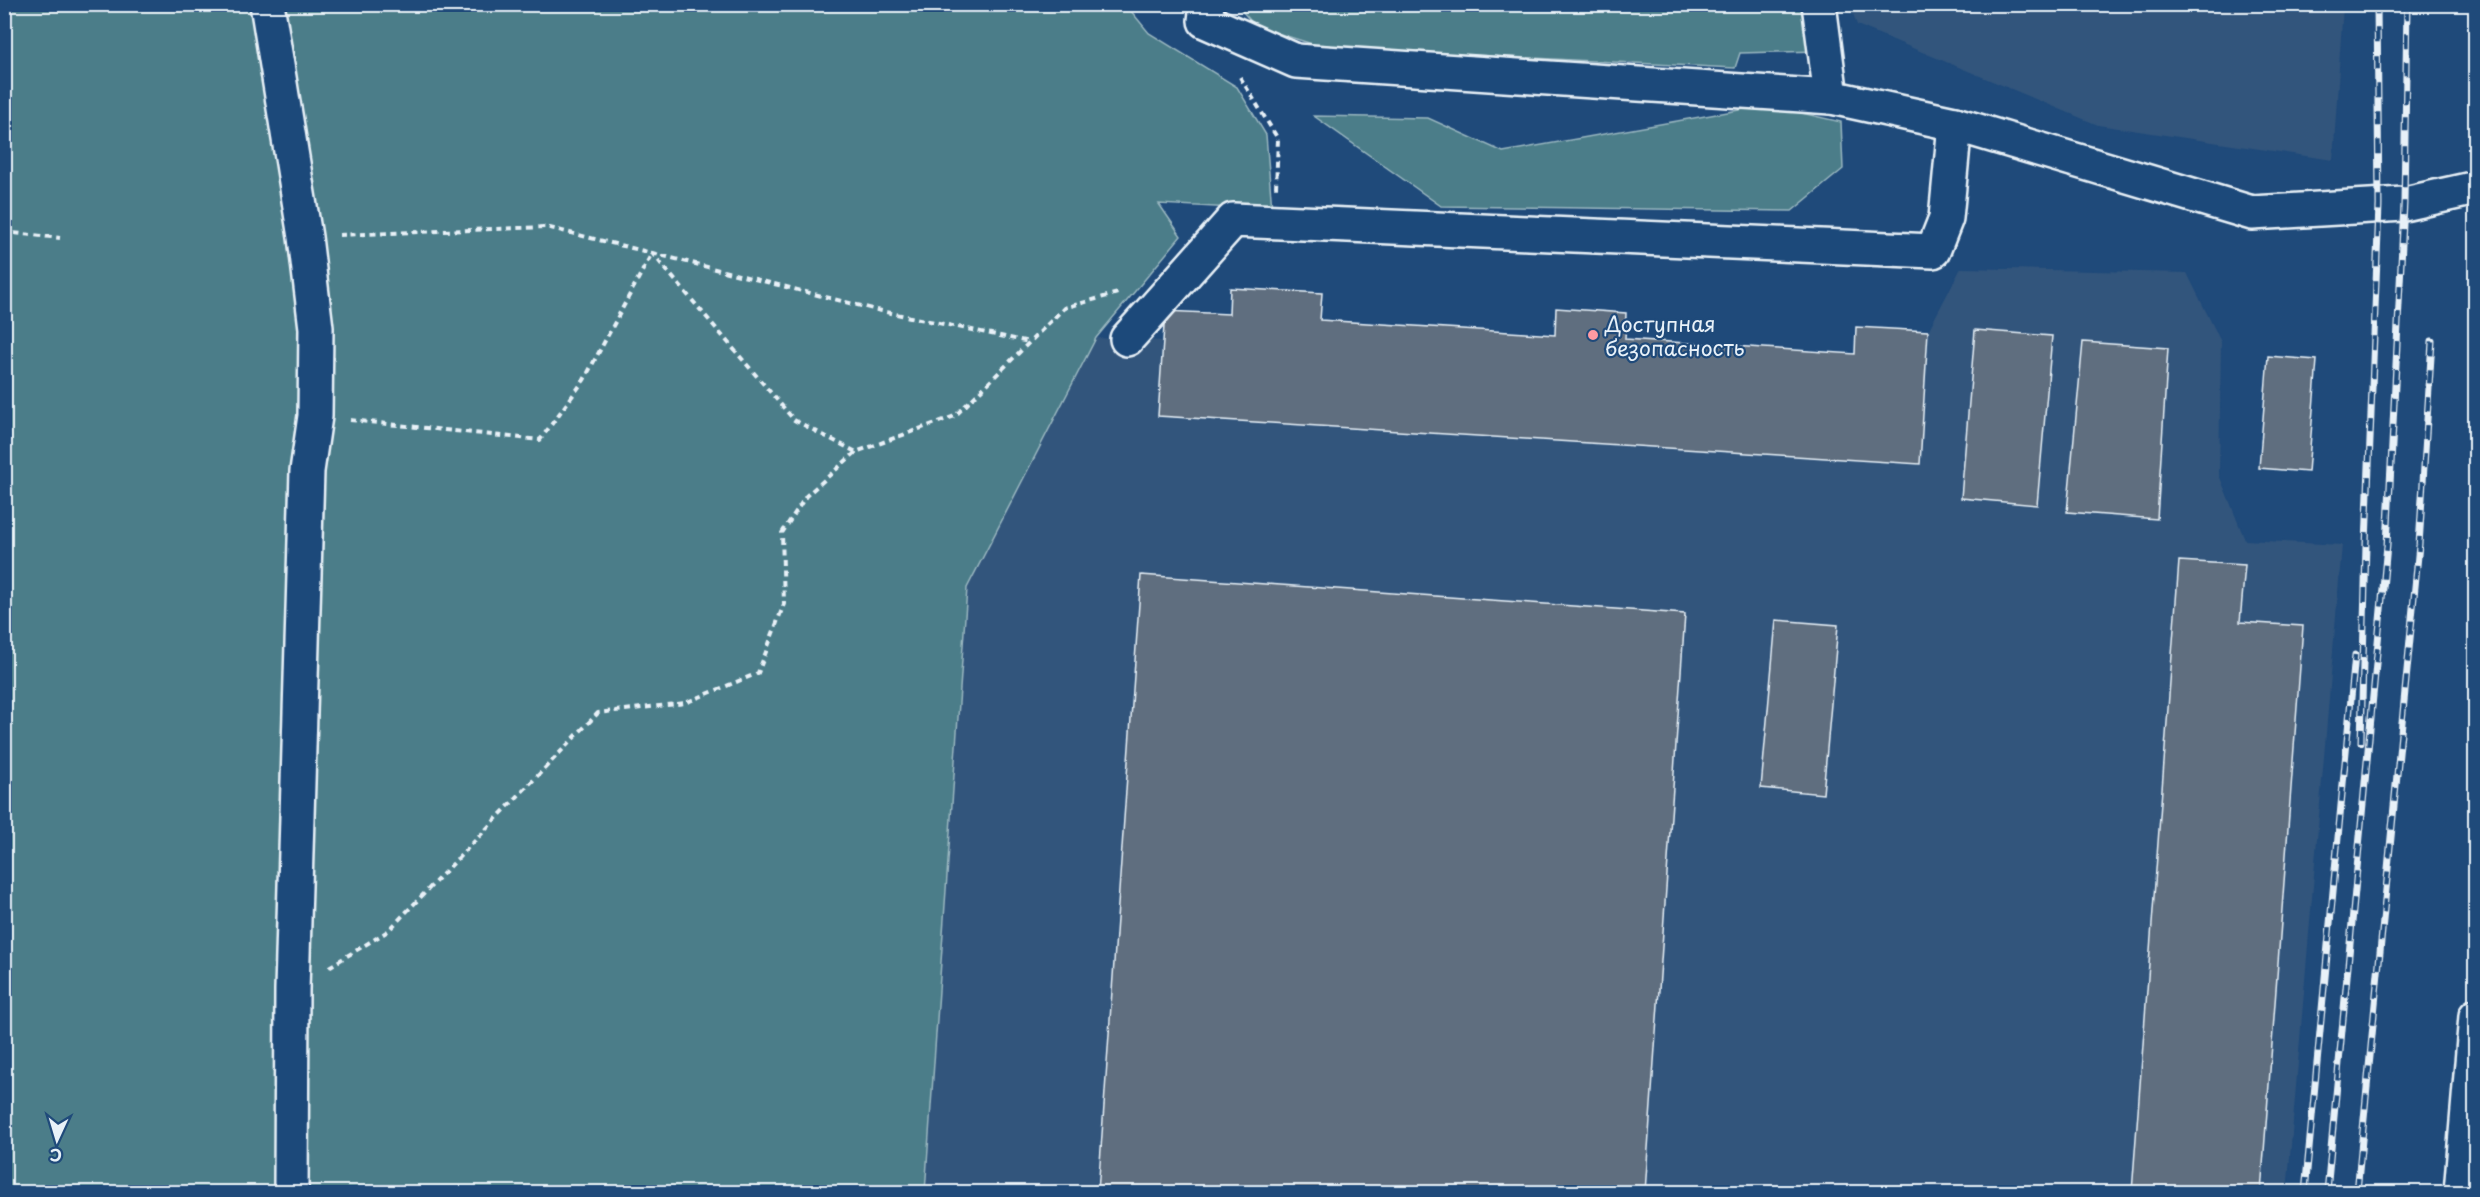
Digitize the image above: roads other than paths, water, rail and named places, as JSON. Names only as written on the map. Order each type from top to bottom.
[{"type":"street","points":[[267,4],[305,237],[316,328],[315,416],[307,471],[292,990],[291,1192]]},
{"type":"street","points":[[1819,4],[1831,97]]},
{"type":"street","points":[[1198,10],[1296,61],[1831,97],[1955,124],[2252,213],[2404,204],[2475,188]]},
{"type":"street","points":[[1127,339],[1233,220],[1933,251],[1946,218],[1955,124]]},
{"type":"street","points":[[2461,1192],[2475,1016]]},
{"type":"railway","points":[[2361,742],[2379,205],[2377,4]]},
{"type":"railway","points":[[2327,1192],[2387,545],[2404,204],[2407,4]]},
{"type":"railway","points":[[2357,1192],[2419,545],[2432,341]]},
{"type":"railway","points":[[2305,1192],[2355,655]]},
{"type":"place","name":"Доступная безопасность","points":[[1593,335]]}]
